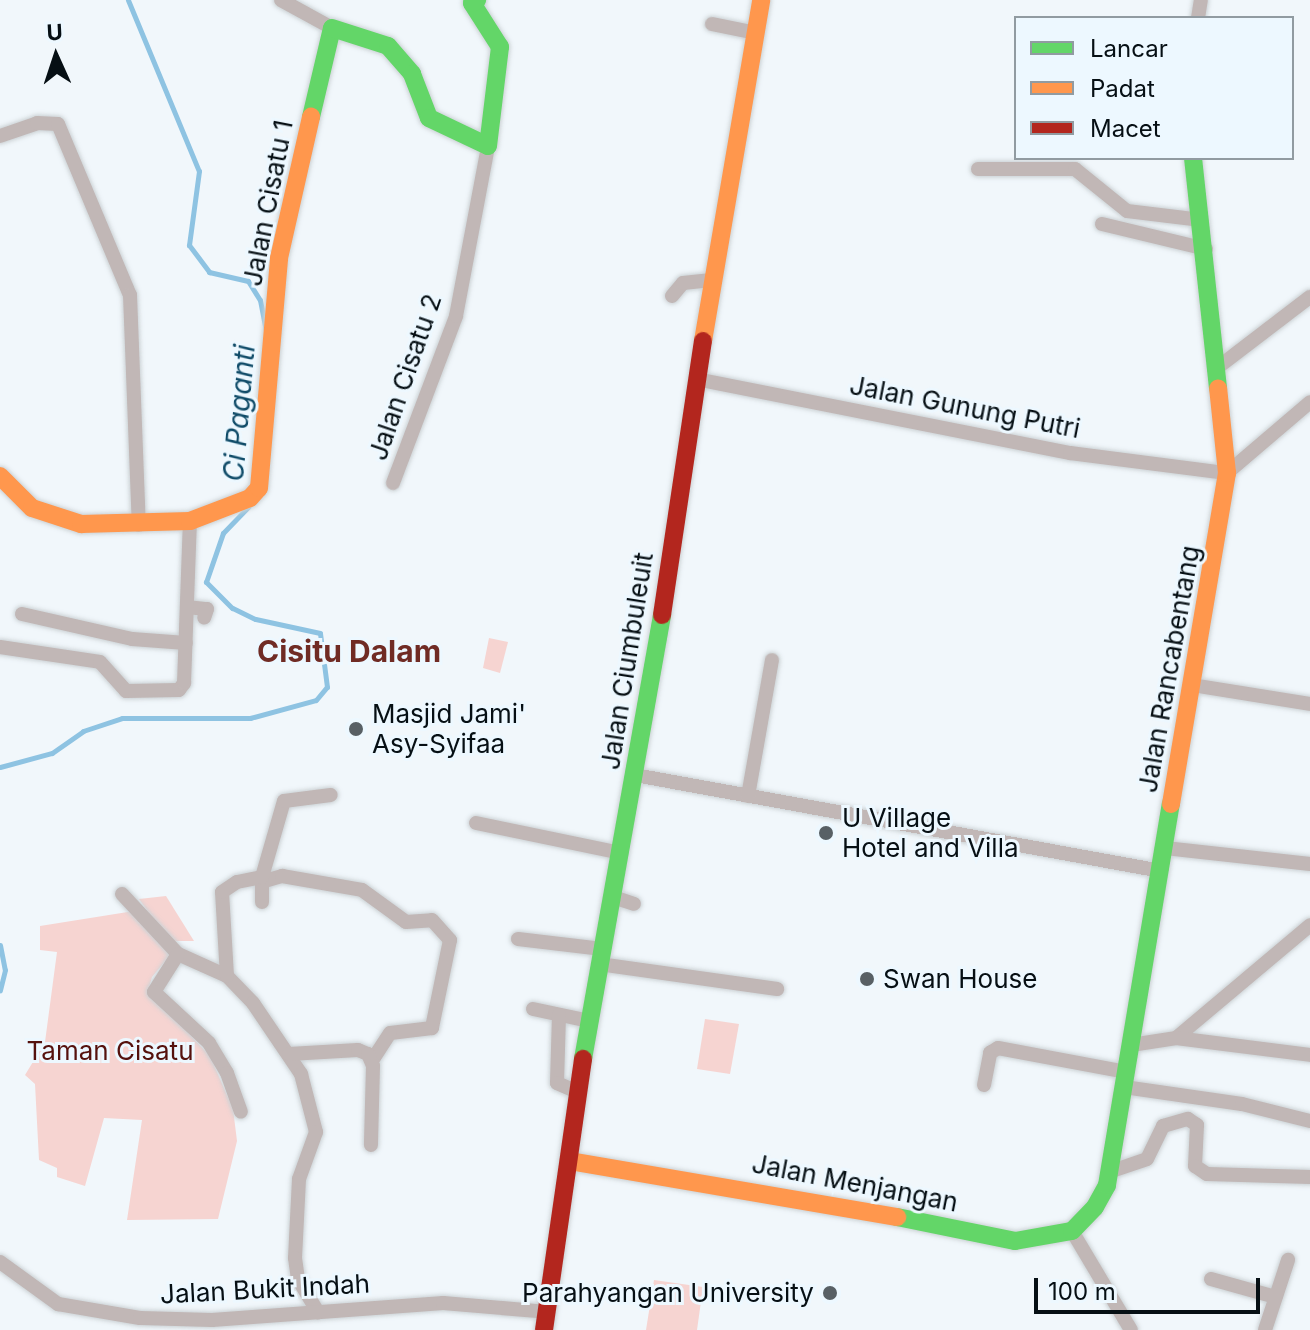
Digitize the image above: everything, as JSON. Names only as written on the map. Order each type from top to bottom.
[{"type":"street","points":[[281,0],[332,28],[388,46],[412,74],[429,118],[488,146],[500,47],[470,1]]},
{"type":"street","name":"Jalan Ciumbuleuit","points":[[545,1321],[577,1092],[635,775],[696,379],[761,0]]},
{"type":"street","points":[[712,24],[756,33]]},
{"type":"street","name":"Jalan Cisatu 1","points":[[0,476],[15,494],[47,516],[139,525],[190,521],[254,493],[279,258],[332,28]]},
{"type":"street","points":[[0,136],[37,123],[58,124],[130,295],[139,525]]},
{"type":"street","name":"Jalan Cisatu 2","points":[[393,483],[456,316],[488,146]]},
{"type":"street","name":"Jalan Rancabentang","points":[[1108,1179],[1227,473],[1206,249],[1193,160]]},
{"type":"street","points":[[978,169],[1075,169],[1127,211],[1201,220]]},
{"type":"street","points":[[1102,224],[1206,249]]},
{"type":"street","points":[[672,296],[683,283],[714,280]]},
{"type":"street","points":[[1217,368],[1310,297]]},
{"type":"street","name":"Jalan Gunung Putri","points":[[696,379],[1070,453],[1227,473]]},
{"type":"street","points":[[1227,473],[1310,402]]},
{"type":"street","points":[[0,647],[100,662],[126,691],[176,690],[183,686],[190,521]]},
{"type":"street","points":[[187,607],[207,609],[204,618]]},
{"type":"street","points":[[22,614],[132,639],[186,643]]},
{"type":"street","points":[[748,796],[772,660]]},
{"type":"street","points":[[1192,685],[1310,704]]},
{"type":"street","points":[[635,775],[1161,871]]},
{"type":"street","points":[[262,902],[281,805],[331,795]]},
{"type":"street","points":[[476,823],[621,853]]},
{"type":"street","points":[[1165,848],[1310,864]]},
{"type":"street","points":[[227,976],[222,892],[237,882],[282,876],[362,890],[406,922],[432,920],[450,940],[432,1028],[390,1033],[372,1061],[371,1145]]},
{"type":"street","points":[[122,894],[178,954],[227,976],[289,1054],[301,1074],[316,1132],[299,1179],[294,1229],[298,1279],[318,1312]]},
{"type":"street","points":[[613,897],[634,904]]},
{"type":"street","points":[[1176,1038],[1310,925]]},
{"type":"street","points":[[518,939],[777,989]]},
{"type":"street","points":[[178,954],[154,992],[209,1043],[227,1073],[241,1112]]},
{"type":"street","points":[[533,1009],[589,1021]]},
{"type":"street","points":[[559,1015],[557,1083],[577,1092]]},
{"type":"street","points":[[1131,1045],[1176,1038],[1310,1055]]},
{"type":"street","points":[[984,1085],[990,1053],[998,1048],[1310,1121]]},
{"type":"street","points":[[289,1054],[358,1050],[372,1061]]},
{"type":"street","points":[[1131,1330],[1072,1231],[1087,1220],[1108,1179],[1147,1159],[1163,1126],[1188,1119],[1197,1125],[1195,1166],[1207,1174],[1310,1177]]},
{"type":"street","name":"Jalan Menjangan","points":[[569,1161],[755,1189],[1015,1241],[1072,1231]]},
{"type":"street","points":[[1265,1330],[1288,1260]]},
{"type":"street","name":"Jalan Bukit Indah","points":[[0,1262],[58,1304],[172,1325],[443,1303],[545,1321]]},
{"type":"street","points":[[1211,1279],[1276,1297]]},
{"type":"green space","points":[[489,638],[508,642],[500,673],[483,668]]},
{"type":"green space","points":[[166,896],[194,941],[169,941],[139,899]]},
{"type":"green space","name":"Taman Cisatu","points":[[134,911],[172,953],[152,977],[148,991],[210,1056],[233,1109],[237,1141],[218,1219],[127,1220],[142,1120],[104,1118],[85,1186],[57,1177],[57,1168],[39,1160],[35,1084],[25,1075],[45,1042],[57,952],[40,950],[40,926]]},
{"type":"green space","points":[[705,1019],[739,1024],[730,1074],[697,1069]]},
{"type":"green space","points":[[654,1280],[703,1287],[697,1330],[646,1330]]},
{"type":"waterway","name":"Ci Paganti","points":[[128,0],[199,171],[189,245],[209,272],[248,281],[260,300],[266,330]]},
{"type":"waterway","name":"Ci Paganti","points":[[0,767],[52,753],[83,731],[122,718],[250,718],[316,700],[327,687],[320,633],[255,619],[232,608],[206,582],[223,533],[249,506]]},
{"type":"waterway","name":"Ci Paganti","points":[[0,945],[5,970],[0,990]]},
{"type":"traffic: fast","points":[[311,117],[332,28],[388,46],[412,74],[429,118],[488,146],[500,47],[472,3],[477,0]]},
{"type":"traffic: fast","points":[[1193,160],[1218,388]]},
{"type":"traffic: fast","points":[[583,1059],[662,615]]},
{"type":"traffic: fast","points":[[897,1217],[1015,1241],[1072,1231],[1095,1207],[1107,1185],[1171,804]]},
{"type":"traffic: slow","points":[[703,341],[761,0]]},
{"type":"traffic: slow","points":[[0,476],[32,508],[81,524],[190,521],[250,498],[259,488],[279,258],[311,117]]},
{"type":"traffic: slow","points":[[1171,804],[1227,473],[1218,388]]},
{"type":"traffic: slow","points":[[569,1161],[897,1217]]},
{"type":"traffic: jam","points":[[662,615],[703,341]]},
{"type":"traffic: jam","points":[[544,1330],[583,1059]]},
{"type":"place","name":"Masjid Jami' Asy-Syifaa","points":[[356,729]]},
{"type":"place","name":"U Village Hotel and Villa","points":[[826,833]]},
{"type":"place","name":"Swan House","points":[[867,979]]},
{"type":"place","name":"Parahyangan University","points":[[830,1293]]},
{"type":"district","name":"Cisitu Dalam","points":[[349,651]]}]
